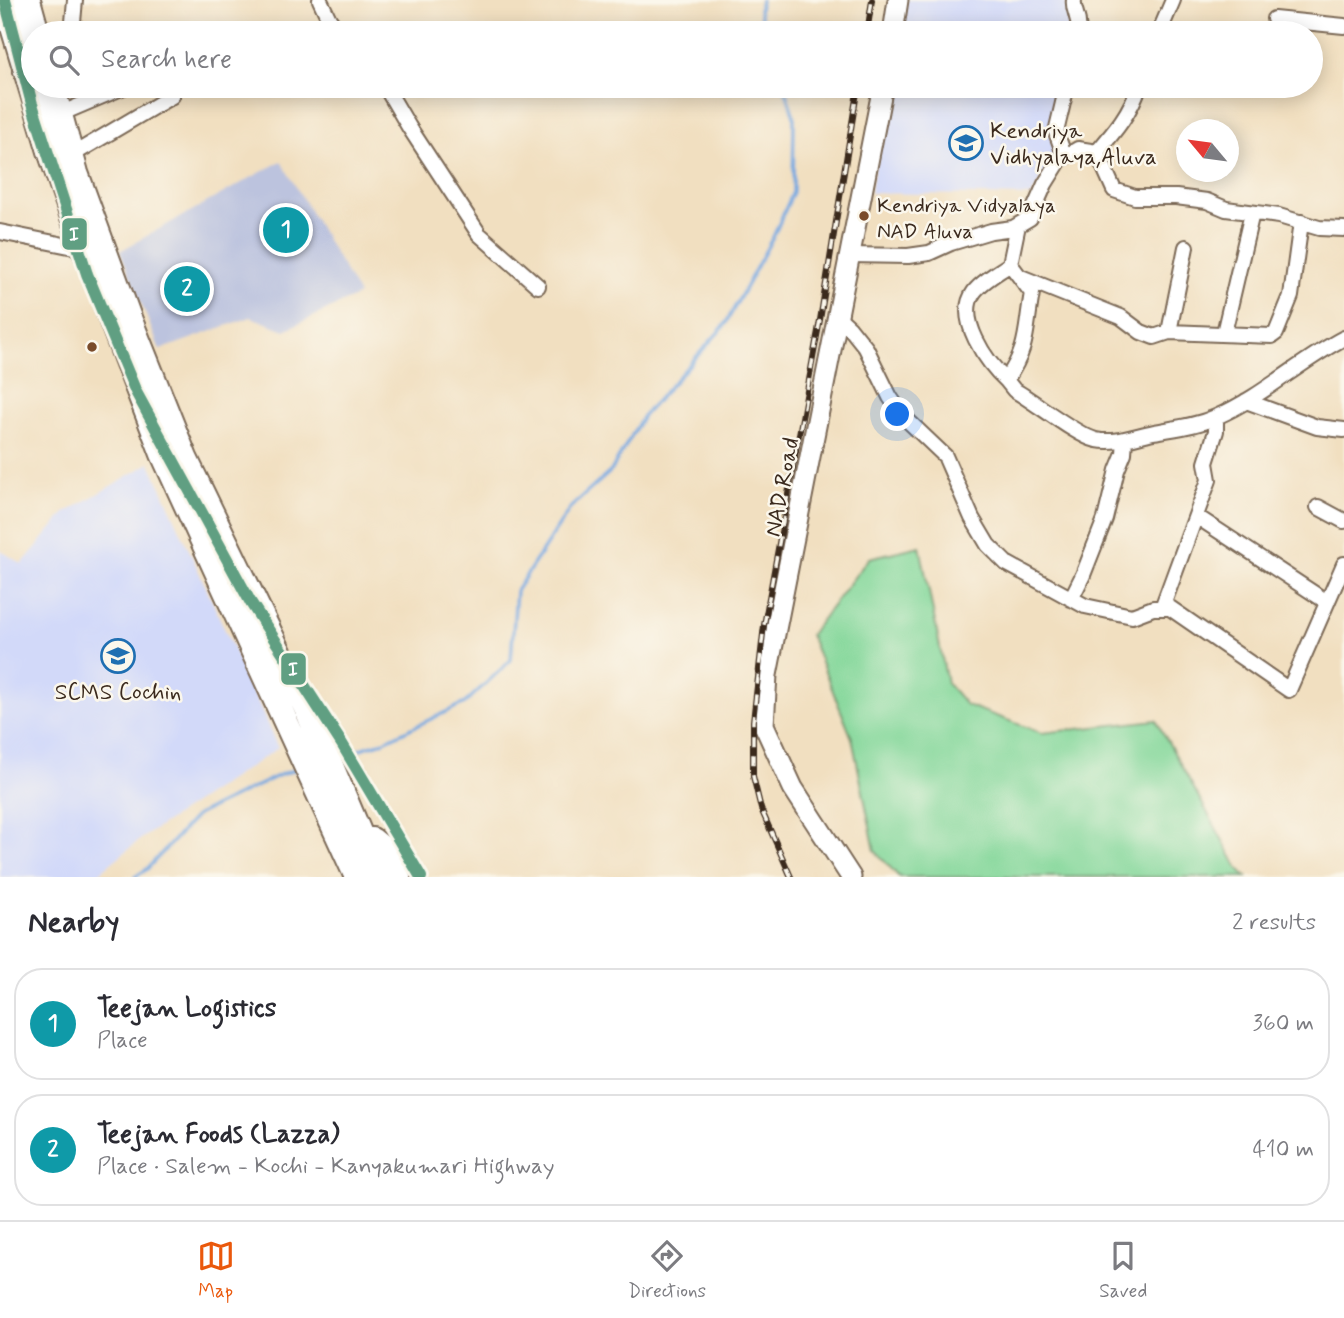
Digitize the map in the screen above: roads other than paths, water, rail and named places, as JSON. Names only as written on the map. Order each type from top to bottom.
[{"type":"highway","points":[[5,0],[21,54]]},
{"type":"highway","points":[[28,0],[34,21]]},
{"type":"highway","points":[[34,98],[83,249],[163,454],[286,726],[358,828],[384,850],[398,877]]},
{"type":"highway","points":[[56,98],[72,155],[129,318],[185,458],[309,714],[333,796],[362,876]]},
{"type":"highway","points":[[358,828],[362,876]]},
{"type":"street","points":[[73,21],[75,0]]},
{"type":"street","points":[[320,0],[330,21]]},
{"type":"street","points":[[894,21],[898,0]]},
{"type":"street","points":[[1074,0],[1073,6],[1080,21]]},
{"type":"street","points":[[1164,21],[1172,0]]},
{"type":"street","points":[[1274,19],[1294,21]]},
{"type":"street","points":[[1323,24],[1344,26]]},
{"type":"street","points":[[60,114],[98,98]]},
{"type":"street","points":[[72,155],[169,98]]},
{"type":"street","points":[[392,98],[479,234],[538,286]]},
{"type":"street","name":"NAD Road","points":[[851,877],[793,788],[764,724],[767,675],[881,98]]},
{"type":"street","points":[[1064,98],[1056,132],[1065,157]]},
{"type":"street","points":[[1097,152],[1123,121],[1135,98]]},
{"type":"street","points":[[850,255],[908,256],[929,253],[951,243],[1018,225],[1030,218],[1045,184],[1060,160],[1078,149],[1097,152]]},
{"type":"street","points":[[1097,152],[1114,190],[1135,197],[1176,197],[1207,201],[1226,209],[1279,216],[1319,228],[1344,229]]},
{"type":"street","points":[[1224,333],[1252,213]]},
{"type":"street","points":[[1021,277],[1121,317],[1141,332],[1154,337],[1169,332],[1272,336],[1276,333],[1291,296],[1301,222]]},
{"type":"street","points":[[1018,225],[1010,264],[973,293],[968,314],[974,336],[986,358],[1014,390],[1094,440],[1120,442],[1216,418],[1344,338]]},
{"type":"street","points":[[0,232],[83,249]]},
{"type":"street","points":[[1169,332],[1186,247]]},
{"type":"street","points":[[1006,380],[1018,363],[1027,338],[1032,293],[1010,264]]},
{"type":"street","points":[[838,317],[866,348],[890,397],[903,416],[945,456],[958,490],[988,545],[1006,563],[1085,606],[1132,616],[1153,608],[1170,608],[1289,690],[1344,564]]},
{"type":"street","points":[[1246,401],[1317,427],[1344,430]]},
{"type":"street","points":[[1162,608],[1209,480],[1206,463],[1216,431],[1216,418]]},
{"type":"street","points":[[1071,599],[1105,519],[1124,453],[1125,440]]},
{"type":"street","points":[[1318,507],[1344,521]]},
{"type":"street","points":[[1196,516],[1326,602]]},
{"type":"waterway","points":[[761,0],[759,10],[761,21]]},
{"type":"waterway","points":[[337,756],[380,743],[465,703],[511,660],[516,591],[571,507],[611,471],[643,416],[725,325],[774,235],[793,192],[794,116],[788,98]]},
{"type":"waterway","points":[[135,877],[147,869],[197,815],[297,769]]},
{"type":"railway","points":[[869,21],[872,0]]},
{"type":"railway","points":[[791,877],[761,809],[753,776],[753,721],[764,625],[820,320],[856,98]]},
{"type":"place","name":"Kendriya Vidhyalaya,Aluva","points":[[966,143]]},
{"type":"place","name":"Kendriya Vidyalaya NAD Aluva","points":[[864,216]]},
{"type":"place","name":"Teejan Logistics","points":[[286,230]]},
{"type":"place","name":"Teejan Foods (Lazza)","points":[[187,289]]},
{"type":"place","name":"SCMS Cochin","points":[[118,656]]}]
